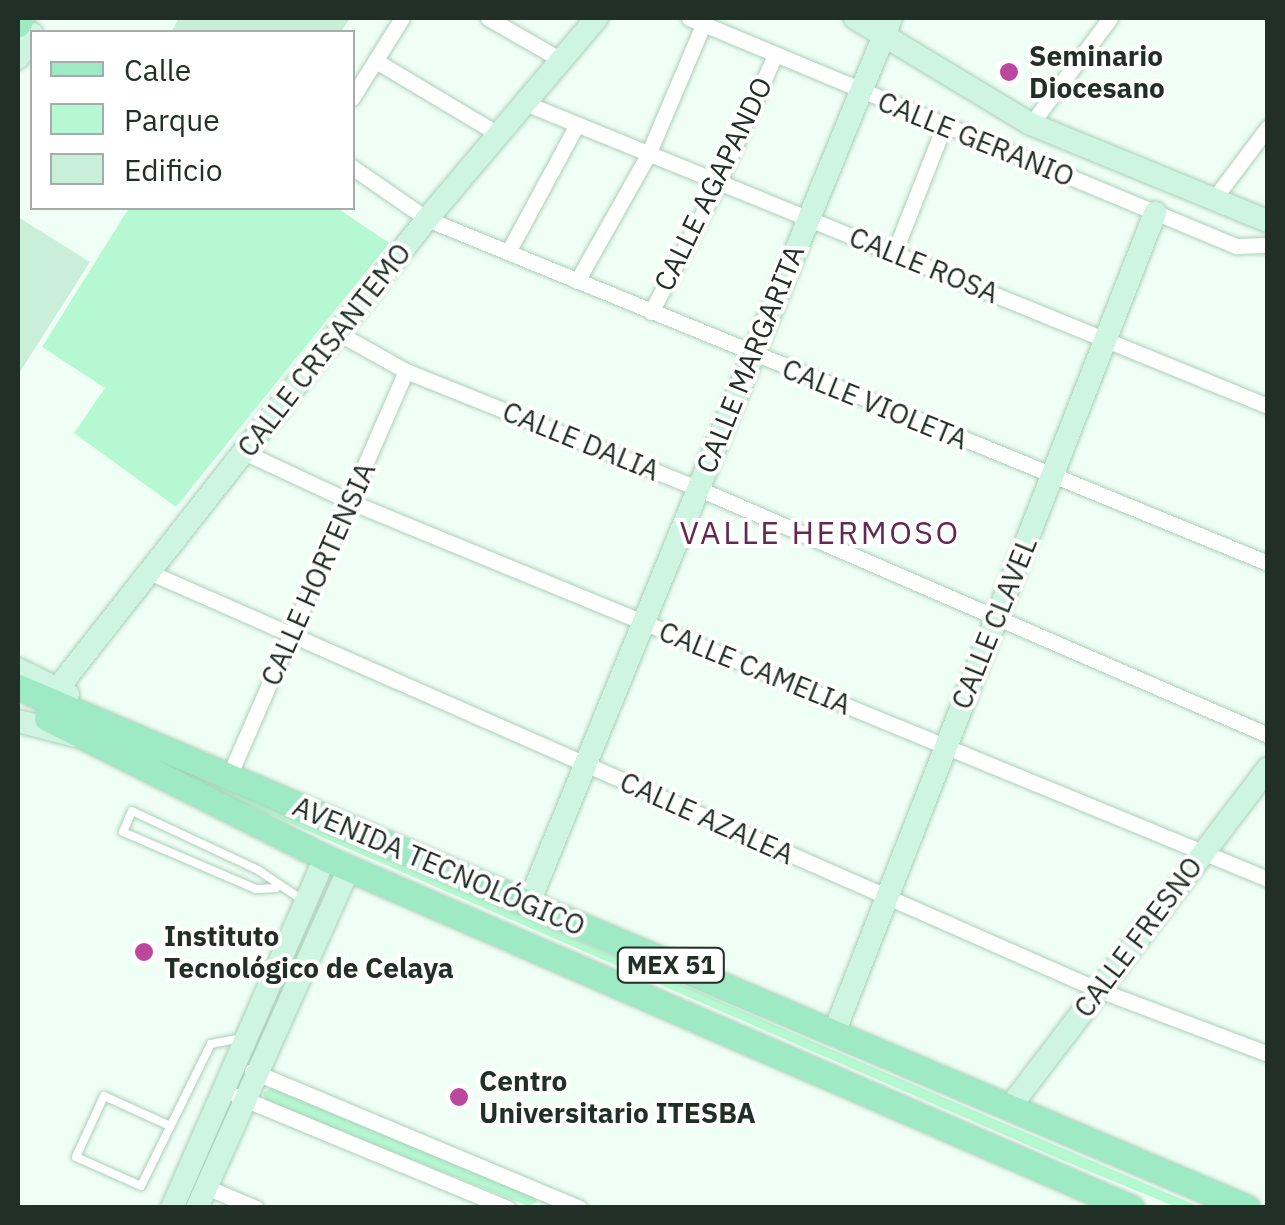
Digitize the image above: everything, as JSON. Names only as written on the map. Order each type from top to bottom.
[{"type":"main road","name":"CALLE CRISANTEMO","points":[[58,688],[427,219],[597,18]]},
{"type":"main road","points":[[854,18],[885,26],[1032,124],[1216,196],[1268,222]]},
{"type":"main road","name":"CALLE MARGARITA","points":[[528,905],[885,26]]},
{"type":"main road","name":"CALLE CLAVEL","points":[[834,1033],[1156,213]]},
{"type":"main road","points":[[18,670],[58,688],[92,730]]},
{"type":"main road","name":"AVENIDA TECNOLÓGICO","points":[[18,686],[337,863],[1132,1208]]},
{"type":"main road","name":"AVENIDA TECNOLÓGICO","points":[[18,704],[229,776],[1248,1208]]},
{"type":"main road","points":[[18,721],[92,730]]},
{"type":"main road","name":"CALLE FRESNO","points":[[1010,1107],[1268,768]]},
{"type":"main road","points":[[245,1069],[246,1039],[277,998],[306,901],[337,863]]},
{"type":"main road","points":[[201,1197],[234,1095],[337,863]]},
{"type":"main road","points":[[172,1208],[234,1095]]},
{"type":"street","points":[[355,94],[402,18]]},
{"type":"street","points":[[488,18],[508,22],[561,60]]},
{"type":"street","points":[[1032,124],[1110,18]]},
{"type":"street","points":[[577,281],[647,157],[700,20]]},
{"type":"street","name":"CALLE GERANIO","points":[[700,20],[858,90],[1236,246],[1268,245]]},
{"type":"street","name":"CALLE AGAPANDO","points":[[651,312],[718,184],[775,55]]},
{"type":"street","points":[[376,62],[498,134]]},
{"type":"street","name":"CALLE ROSA","points":[[525,103],[647,157],[1268,406]]},
{"type":"street","points":[[508,252],[576,126]]},
{"type":"street","points":[[894,253],[944,126]]},
{"type":"street","points":[[1216,196],[1268,127]]},
{"type":"street","name":"CALLE VIOLETA","points":[[355,169],[427,219],[751,355],[1268,563]]},
{"type":"street","name":"CALLE DALIA","points":[[338,334],[406,371],[697,488],[1268,735]]},
{"type":"street","name":"CALLE HORTENSIA","points":[[229,776],[406,371]]},
{"type":"street","name":"CALLE CAMELIA","points":[[244,452],[351,502],[1268,879]]},
{"type":"street","name":"CALLE AZALEA","points":[[149,572],[1099,990],[1268,1054]]},
{"type":"street","points":[[245,1069],[547,1201],[580,1208]]},
{"type":"street","points":[[234,1095],[508,1208]]},
{"type":"street","points":[[201,1197],[256,1208]]},
{"type":"lane","points":[[276,888],[256,889],[123,832],[132,811],[258,870],[276,888],[306,901]]},
{"type":"lane","points":[[168,1124],[104,1096],[76,1157],[140,1186],[211,1044],[233,1036],[246,1039]]},
{"type":"green space","points":[[128,210],[340,210],[389,243],[176,507],[74,433],[105,388],[42,347]]},
{"type":"green space","points":[[141,749],[1200,1207],[1176,1207],[1062,1160],[138,757]]},
{"type":"green space","points":[[273,1087],[533,1196],[537,1202],[528,1206],[266,1102],[263,1093]]},
{"type":"building","points":[[179,18],[350,18],[342,30],[172,30]]},
{"type":"building","points":[[18,217],[90,262],[18,375]]},
{"type":"place","name":"Seminario Diocesano","points":[[1009,72]]},
{"type":"place","name":"Instituto Tecnológico de Celaya","points":[[144,952]]},
{"type":"place","name":"Centro Universitario ITESBA","points":[[459,1097]]},
{"type":"district","name":"VALLE HERMOSO","points":[[820,532]]}]
